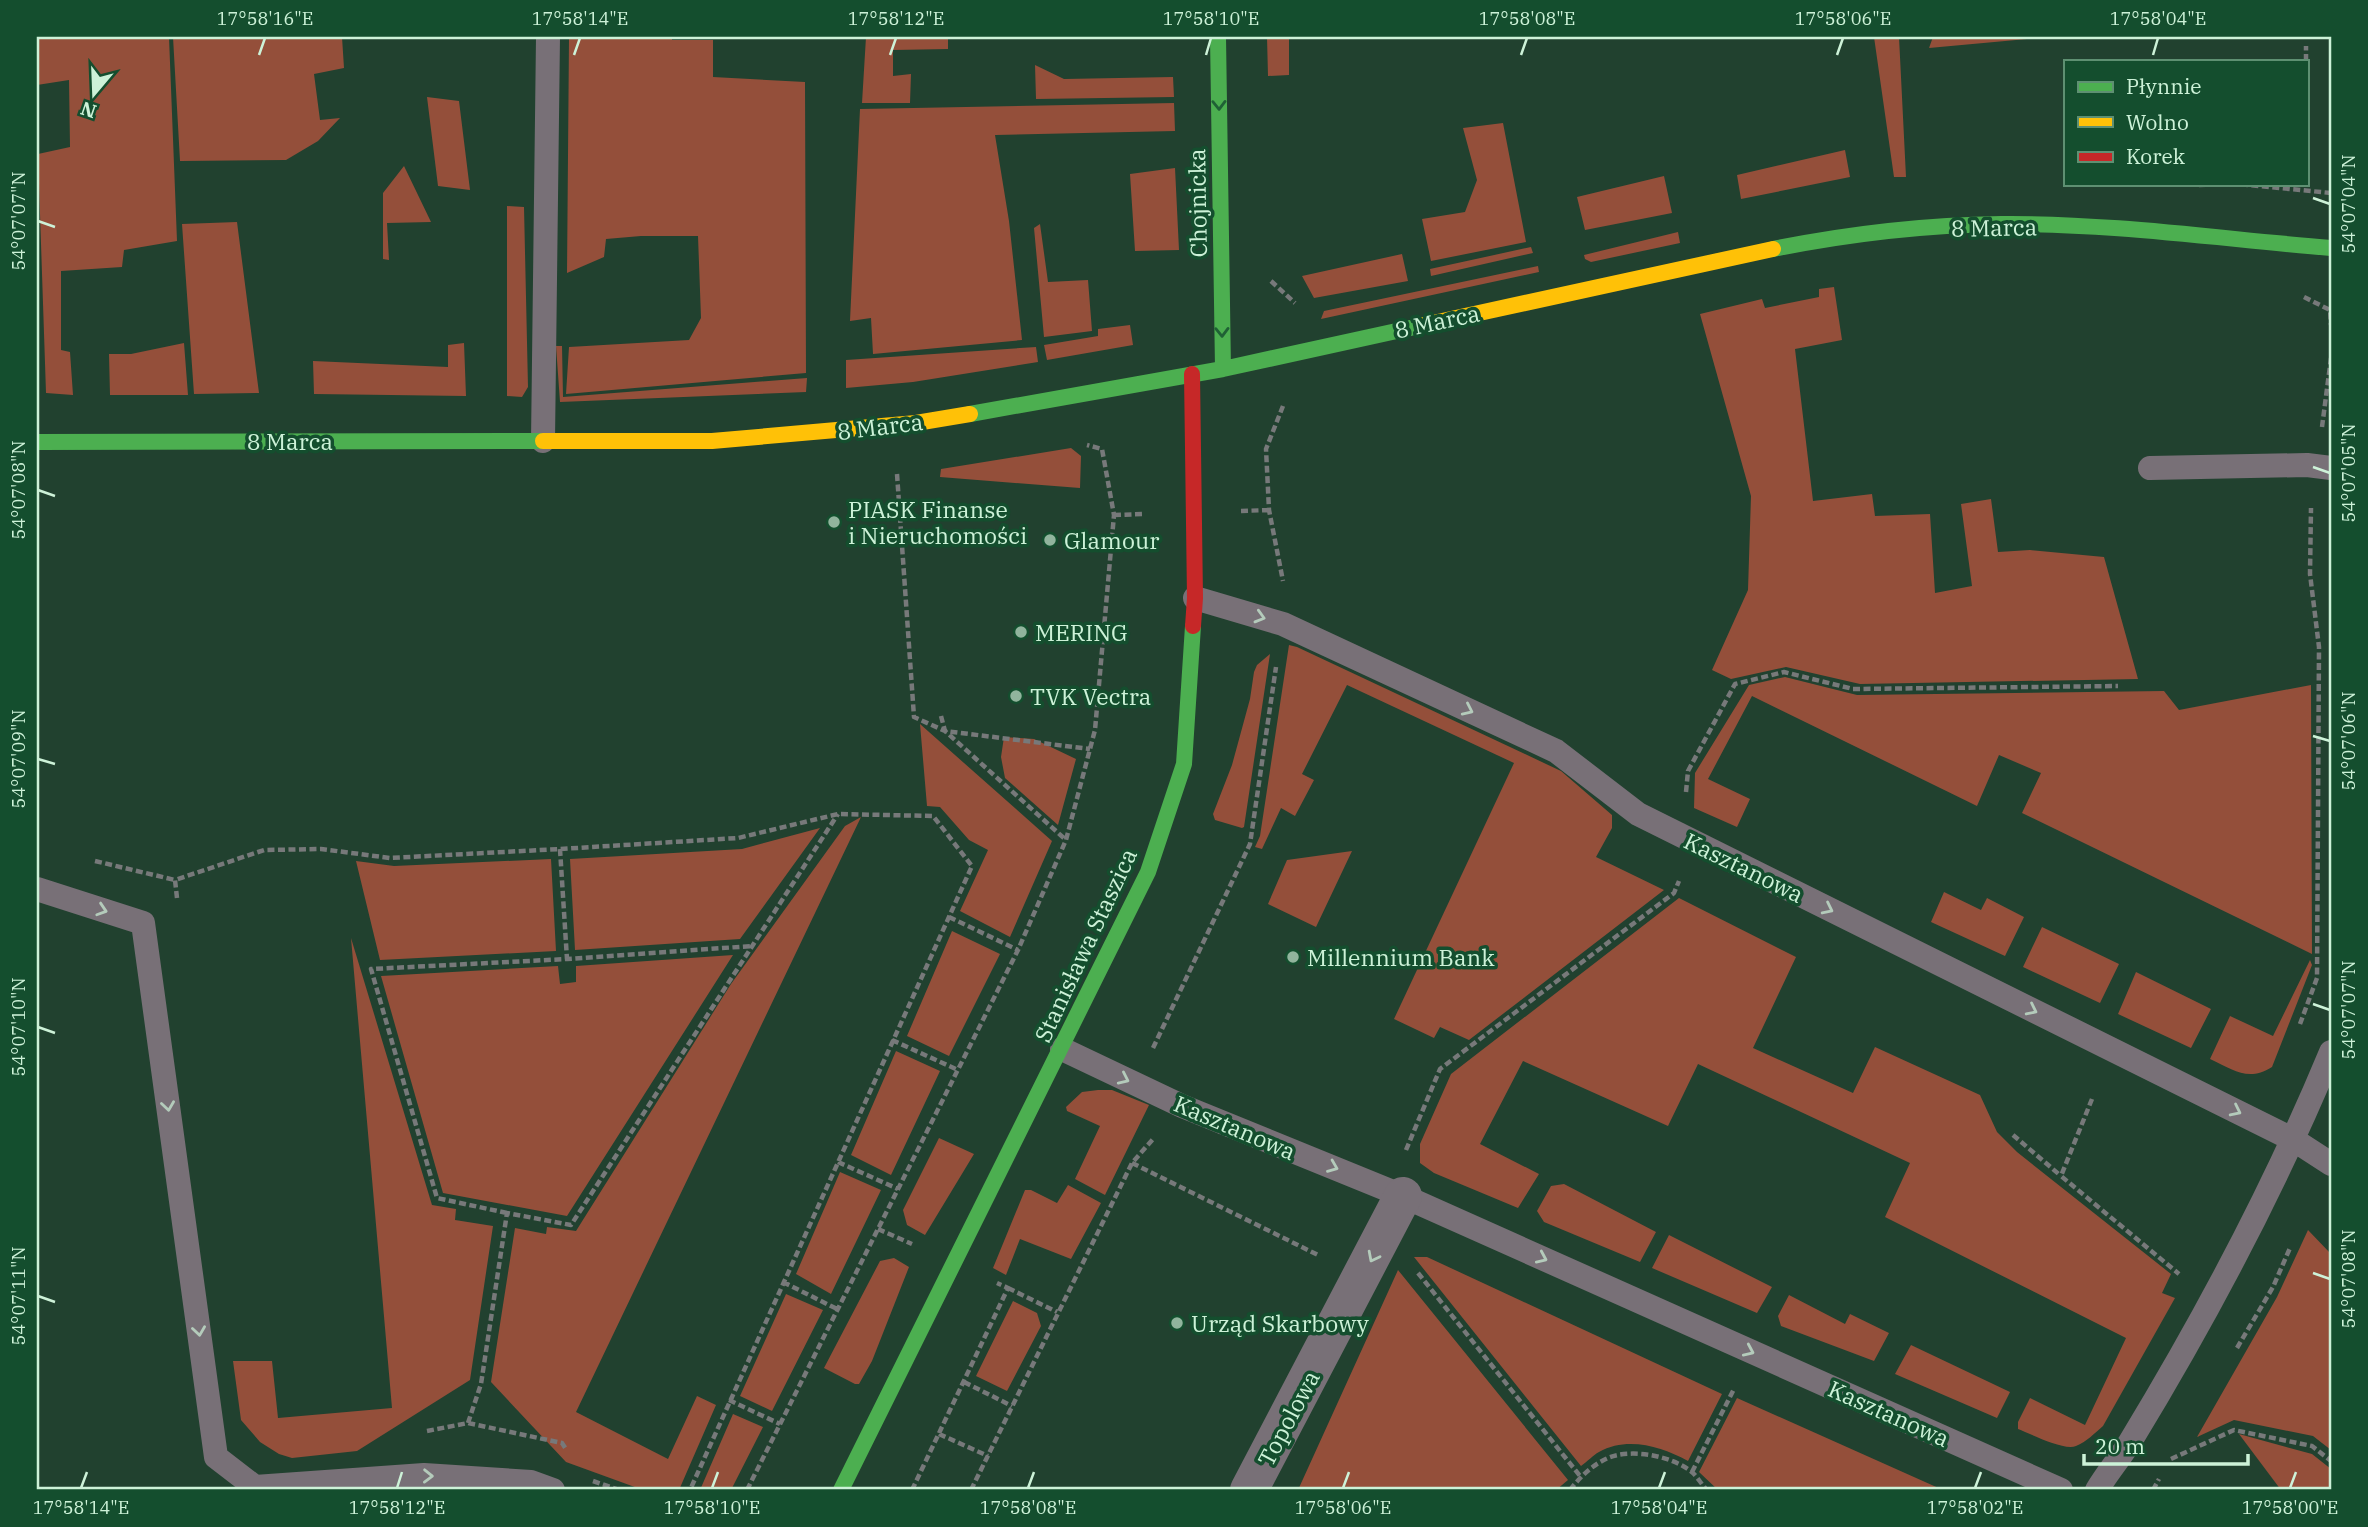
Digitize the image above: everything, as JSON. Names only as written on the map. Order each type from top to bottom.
[{"type":"street","name":"Chojnicka","points":[[1218,37],[1223,369]]},
{"type":"street","name":"8 Marca","points":[[37,442],[712,442],[835,432],[916,423],[1223,369],[1755,252],[1845,235],[2000,224],[2079,226],[2331,248]]},
{"type":"street","name":"Stanisława Staszica","points":[[841,1490],[1062,1049],[1147,872],[1184,764],[1195,598],[1192,373]]},
{"type":"street","name":"Topolowa","points":[[1249,1490],[1403,1196]]},
{"type":"lane","points":[[543,441],[548,37]]},
{"type":"lane","points":[[2150,468],[2324,467]]},
{"type":"lane","name":"Kasztanowa","points":[[1195,598],[1283,624],[1556,751],[1638,814],[2294,1140],[2331,1164]]},
{"type":"lane","points":[[37,889],[143,923],[216,1457],[256,1487],[424,1475],[531,1482],[553,1490]]},
{"type":"lane","name":"Kasztanowa","points":[[1062,1049],[1182,1106],[1403,1196],[2062,1490]]},
{"type":"lane","points":[[2097,1490],[2129,1444],[2200,1321],[2294,1140],[2331,1052]]},
{"type":"path","points":[[2306,46],[2306,60]]},
{"type":"path","points":[[2309,291],[2298,292],[2330,310],[2331,325]]},
{"type":"path","points":[[2298,1030],[2317,978],[2319,647],[2310,574],[2309,520],[2324,467],[2331,358]]},
{"type":"path","points":[[1285,588],[1269,510],[1266,449],[1282,406],[1293,399]]},
{"type":"path","points":[[897,466],[914,717],[945,731],[1090,748]]},
{"type":"path","points":[[747,1490],[1018,950],[1066,840],[1095,730],[1114,515]]},
{"type":"path","points":[[1685,803],[1688,771],[1735,684],[1746,680],[1784,672],[1853,689],[2118,686]]},
{"type":"path","points":[[941,716],[945,731],[1066,840]]},
{"type":"path","points":[[752,946],[371,969],[438,1198],[571,1225],[838,814]]},
{"type":"path","points":[[87,859],[175,880],[264,850],[321,849],[390,858],[738,838],[838,814],[933,816],[972,866],[690,1490]]},
{"type":"path","points":[[1402,1158],[1440,1069],[1674,892],[1693,842]]},
{"type":"path","points":[[560,849],[567,959]]},
{"type":"path","points":[[175,880],[178,908]]},
{"type":"path","points":[[949,916],[1018,950]]},
{"type":"path","points":[[892,1040],[958,1070]]},
{"type":"path","points":[[2060,1176],[2092,1100]]},
{"type":"path","points":[[2013,1135],[2189,1282]]},
{"type":"path","points":[[838,1162],[898,1189]]},
{"type":"path","points":[[468,1423],[481,1384],[507,1213]]},
{"type":"path","points":[[783,1282],[837,1310]]},
{"type":"path","points":[[1008,1288],[1057,1312]]},
{"type":"path","points":[[1692,1472],[1752,1352]]},
{"type":"path","points":[[964,1382],[1012,1406]]},
{"type":"path","points":[[729,1400],[780,1424]]},
{"type":"path","points":[[427,1431],[468,1423],[562,1443],[569,1454]]},
{"type":"path","points":[[2171,1459],[2234,1430],[2312,1446],[2331,1461]]},
{"type":"path","points":[[939,1434],[988,1456]]},
{"type":"path","points":[[1570,1490],[1580,1476],[1609,1457],[1643,1453],[1669,1460],[1692,1472],[1707,1490]]},
{"type":"path","points":[[583,1477],[619,1490]]},
{"type":"shaded area","points":[[37,37],[169,37],[177,241],[124,250],[122,267],[61,271],[61,350],[70,352],[73,395],[46,393],[38,154],[70,147],[69,80],[37,85]]},
{"type":"shaded area","points":[[173,37],[342,37],[344,68],[314,74],[320,120],[340,118],[318,141],[286,160],[180,161]]},
{"type":"shaded area","points":[[569,37],[672,37],[672,40],[713,40],[713,77],[805,82],[806,373],[566,394],[569,347],[689,340],[701,318],[698,236],[606,239],[604,257],[567,273]]},
{"type":"shaded area","points":[[866,37],[948,37],[948,49],[893,50],[893,76],[911,74],[910,103],[862,103]]},
{"type":"shaded area","points":[[1267,37],[1289,37],[1289,75],[1268,76]]},
{"type":"shaded area","points":[[1874,37],[1899,37],[1906,177],[1894,177]]},
{"type":"shaded area","points":[[1933,37],[2027,37],[2027,39],[1929,48]]},
{"type":"shaded area","points":[[1035,65],[1064,79],[1173,77],[1174,97],[1036,99]]},
{"type":"shaded area","points":[[427,97],[459,101],[470,190],[438,186]]},
{"type":"shaded area","points":[[1174,103],[1175,131],[995,135],[1009,221],[1022,340],[873,354],[871,318],[850,321],[860,109]]},
{"type":"shaded area","points":[[1503,123],[1526,242],[1431,261],[1422,219],[1465,212],[1477,180],[1463,128]]},
{"type":"shaded area","points":[[1845,150],[1850,177],[1741,199],[1737,175]]},
{"type":"shaded area","points":[[404,166],[431,222],[387,223],[389,260],[383,259],[383,193]]},
{"type":"shaded area","points":[[1175,168],[1179,250],[1135,251],[1130,174]]},
{"type":"shaded area","points":[[1664,176],[1672,213],[1585,230],[1577,197]]},
{"type":"shaded area","points":[[507,206],[524,207],[528,387],[522,397],[507,396]]},
{"type":"shaded area","points":[[237,222],[259,393],[194,394],[182,224]]},
{"type":"shaded area","points":[[1040,224],[1048,282],[1088,280],[1092,331],[1044,337],[1034,228]]},
{"type":"shaded area","points":[[1678,232],[1680,243],[1591,262],[1585,259],[1584,255]]},
{"type":"shaded area","points":[[1531,247],[1533,253],[1431,276],[1430,269]]},
{"type":"shaded area","points":[[1402,254],[1408,281],[1314,298],[1302,276]]},
{"type":"shaded area","points":[[1538,266],[1539,272],[1321,319],[1324,311]]},
{"type":"shaded area","points":[[1834,287],[1842,340],[1795,349],[1813,501],[1872,494],[1875,516],[1930,514],[1935,593],[1972,586],[1961,504],[1991,499],[1998,552],[2030,550],[2104,557],[2138,679],[1860,684],[1786,667],[1731,679],[1712,670],[1748,590],[1751,496],[1700,314],[1762,299],[1765,308],[1819,297],[1819,289]]},
{"type":"shaded area","points":[[1130,325],[1133,345],[1047,360],[1044,345],[1098,336],[1098,329]]},
{"type":"shaded area","points":[[184,343],[188,395],[110,395],[109,354],[131,354]]},
{"type":"shaded area","points":[[464,343],[466,396],[314,394],[313,361],[448,367],[448,345]]},
{"type":"shaded area","points":[[556,346],[562,346],[563,397],[807,378],[806,392],[560,402]]},
{"type":"shaded area","points":[[1036,347],[1038,362],[913,382],[846,388],[846,360]]},
{"type":"shaded area","points":[[1071,448],[1081,456],[1080,488],[940,477],[941,469]]},
{"type":"shaded area","points":[[1289,645],[1561,771],[1612,815],[1612,828],[1596,857],[1664,890],[1469,1040],[1440,1027],[1434,1038],[1394,1019],[1514,763],[1347,685],[1302,774],[1314,780],[1295,816],[1281,808],[1262,849],[1255,847],[1260,836]]},
{"type":"shaded area","points":[[1270,654],[1242,828],[1215,820],[1213,814],[1232,765],[1250,699],[1254,672],[1257,665]]},
{"type":"shaded area","points":[[1785,677],[1857,695],[2164,691],[2179,710],[2311,685],[2312,954],[2022,813],[2041,773],[1999,755],[1977,806],[1752,696],[1708,779],[1750,799],[1737,827],[1694,808],[1695,773],[1749,685]]},
{"type":"shaded area","points":[[920,724],[1052,841],[1010,937],[960,911],[988,850],[969,840],[940,807],[927,806]]},
{"type":"shaded area","points":[[1004,737],[1034,739],[1076,759],[1058,825],[1005,778],[1001,757]]},
{"type":"shaded area","points":[[861,817],[576,1412],[668,1459],[697,1396],[716,1405],[679,1490],[643,1490],[566,1462],[491,1382],[515,1228],[546,1234],[547,1227],[576,1231],[731,984],[845,826]]},
{"type":"shaded area","points":[[820,828],[740,939],[575,950],[570,859],[742,849]]},
{"type":"shaded area","points":[[1352,851],[1316,927],[1268,904],[1287,860]]},
{"type":"shaded area","points":[[551,859],[556,951],[380,960],[356,861],[394,866]]},
{"type":"shaded area","points":[[1944,892],[1981,910],[1987,898],[2024,917],[2005,956],[1931,922]]},
{"type":"shaded area","points":[[1679,898],[1796,957],[1753,1048],[1853,1093],[1875,1047],[1980,1095],[1997,1132],[2017,1152],[2171,1274],[2162,1293],[2175,1298],[2103,1426],[2087,1440],[2071,1447],[2056,1444],[2018,1429],[2018,1422],[2030,1398],[2085,1425],[2126,1338],[1885,1217],[1910,1163],[1698,1064],[1668,1126],[1523,1061],[1480,1144],[1539,1174],[1518,1208],[1434,1173],[1420,1163],[1420,1144],[1451,1074]]},
{"type":"shaded area","points":[[2042,927],[2119,964],[2100,1003],[2023,967]]},
{"type":"shaded area","points":[[952,931],[1000,954],[949,1056],[907,1036]]},
{"type":"shaded area","points":[[351,938],[432,1205],[456,1209],[455,1220],[493,1226],[470,1380],[357,1451],[292,1458],[279,1454],[260,1442],[241,1420],[233,1361],[272,1361],[278,1418],[392,1408]]},
{"type":"shaded area","points":[[733,955],[567,1216],[443,1193],[381,976],[558,966],[560,984],[576,982],[576,966]]},
{"type":"shaded area","points":[[2310,960],[2312,965],[2272,1067],[2256,1074],[2248,1074],[2210,1059],[2230,1016],[2273,1036]]},
{"type":"shaded area","points":[[2136,972],[2211,1009],[2191,1048],[2118,1014]]},
{"type":"shaded area","points":[[896,1051],[940,1071],[891,1175],[851,1155]]},
{"type":"shaded area","points":[[1112,1090],[1149,1105],[1105,1195],[1075,1179],[1100,1126],[1067,1111],[1066,1107],[1082,1092]]},
{"type":"shaded area","points":[[939,1138],[974,1154],[925,1235],[907,1225],[903,1210]]},
{"type":"shaded area","points":[[840,1172],[881,1190],[831,1294],[796,1274]]},
{"type":"shaded area","points":[[1564,1184],[1656,1232],[1640,1262],[1544,1222],[1537,1211],[1551,1186]]},
{"type":"shaded area","points":[[1068,1185],[1101,1203],[1071,1259],[1020,1239],[1006,1275],[993,1268],[1025,1190],[1031,1190],[1057,1203]]},
{"type":"shaded area","points":[[2308,1230],[2331,1254],[2331,1450],[2313,1436],[2234,1420],[2197,1437],[2277,1297]]},
{"type":"shaded area","points":[[1669,1235],[1772,1287],[1757,1313],[1652,1268]]},
{"type":"shaded area","points":[[1414,1257],[1427,1257],[1722,1394],[1688,1461],[1667,1451],[1633,1444],[1610,1447],[1597,1453],[1581,1466]]},
{"type":"shaded area","points":[[894,1258],[909,1267],[872,1361],[859,1384],[855,1384],[824,1368],[880,1261]]},
{"type":"shaded area","points":[[1398,1270],[1568,1480],[1556,1490],[1298,1490]]},
{"type":"shaded area","points":[[786,1294],[823,1310],[772,1411],[740,1396]]},
{"type":"shaded area","points":[[1789,1295],[1845,1324],[1850,1314],[1889,1333],[1874,1361],[1781,1326],[1778,1316]]},
{"type":"shaded area","points":[[1013,1301],[1037,1313],[1041,1326],[1007,1391],[976,1376]]},
{"type":"shaded area","points":[[1911,1345],[2010,1392],[1997,1418],[1895,1374]]},
{"type":"shaded area","points":[[1737,1398],[1943,1490],[1718,1490],[1699,1472]]},
{"type":"shaded area","points":[[733,1414],[763,1427],[731,1490],[700,1490]]},
{"type":"shaded area","points":[[2239,1434],[2312,1454],[2331,1469],[2331,1490],[2281,1490]]},
{"type":"traffic: fast","points":[[1218,37],[1223,369]]},
{"type":"traffic: fast","points":[[1773,249],[1887,231],[2001,224],[2125,229],[2331,248]]},
{"type":"traffic: fast","points":[[970,414],[1223,369],[1424,325]]},
{"type":"traffic: fast","points":[[37,442],[543,441]]},
{"type":"traffic: fast","points":[[841,1490],[1148,872],[1184,764],[1193,626]]},
{"type":"traffic: slow","points":[[1424,325],[1773,249]]},
{"type":"traffic: slow","points":[[543,441],[712,441],[916,423],[970,414]]},
{"type":"traffic: jam","points":[[1192,374],[1195,598],[1193,626]]},
{"type":"place","name":"PIASK Finanse i Nieruchomości","points":[[834,522]]},
{"type":"place","name":"Glamour","points":[[1050,540]]},
{"type":"place","name":"MERING","points":[[1021,632]]},
{"type":"place","name":"TVK Vectra","points":[[1016,696]]},
{"type":"place","name":"Millennium Bank","points":[[1293,957]]},
{"type":"place","name":"Urząd Skarbowy","points":[[1177,1323]]}]
